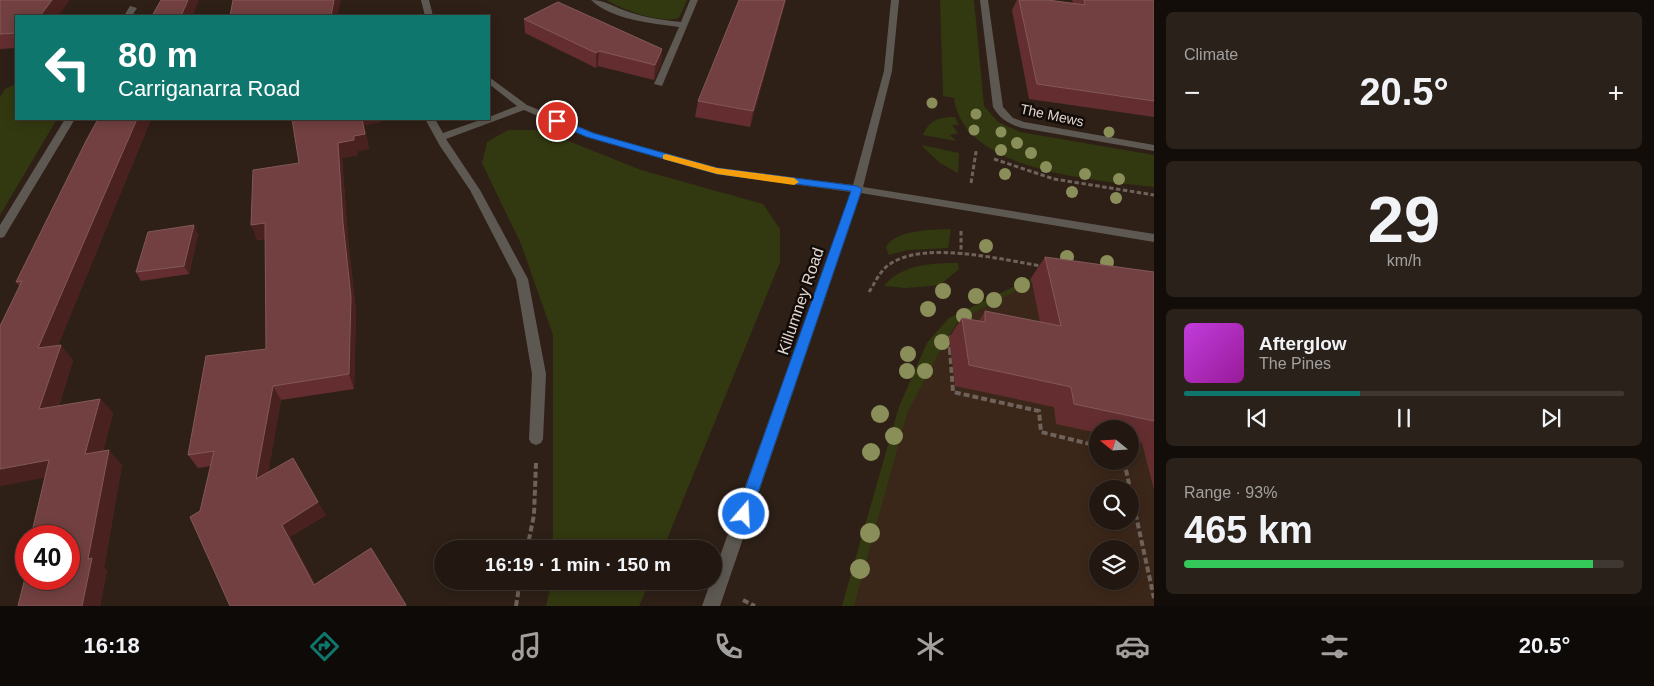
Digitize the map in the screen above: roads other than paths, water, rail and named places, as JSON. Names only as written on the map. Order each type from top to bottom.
[{"type":"street","points":[[425,0],[429,15]]},
{"type":"street","points":[[595,0],[607,7],[644,19],[685,25]]},
{"type":"street","points":[[659,84],[694,0]]},
{"type":"street","name":"Killumney Road","points":[[711,606],[857,189],[888,72],[895,0]]},
{"type":"street","name":"The Mews","points":[[984,0],[998,107],[1002,114],[1022,125],[1154,148]]},
{"type":"street","points":[[129,15],[133,8]]},
{"type":"street","points":[[490,81],[524,107],[590,135],[717,171],[857,189],[1154,238]]},
{"type":"street","points":[[490,120],[524,107]]},
{"type":"street","points":[[0,234],[69,120]]},
{"type":"street","points":[[431,120],[440,138],[475,190],[522,279],[539,374],[536,439]]},
{"type":"street","points":[[440,138],[489,120]]}]
